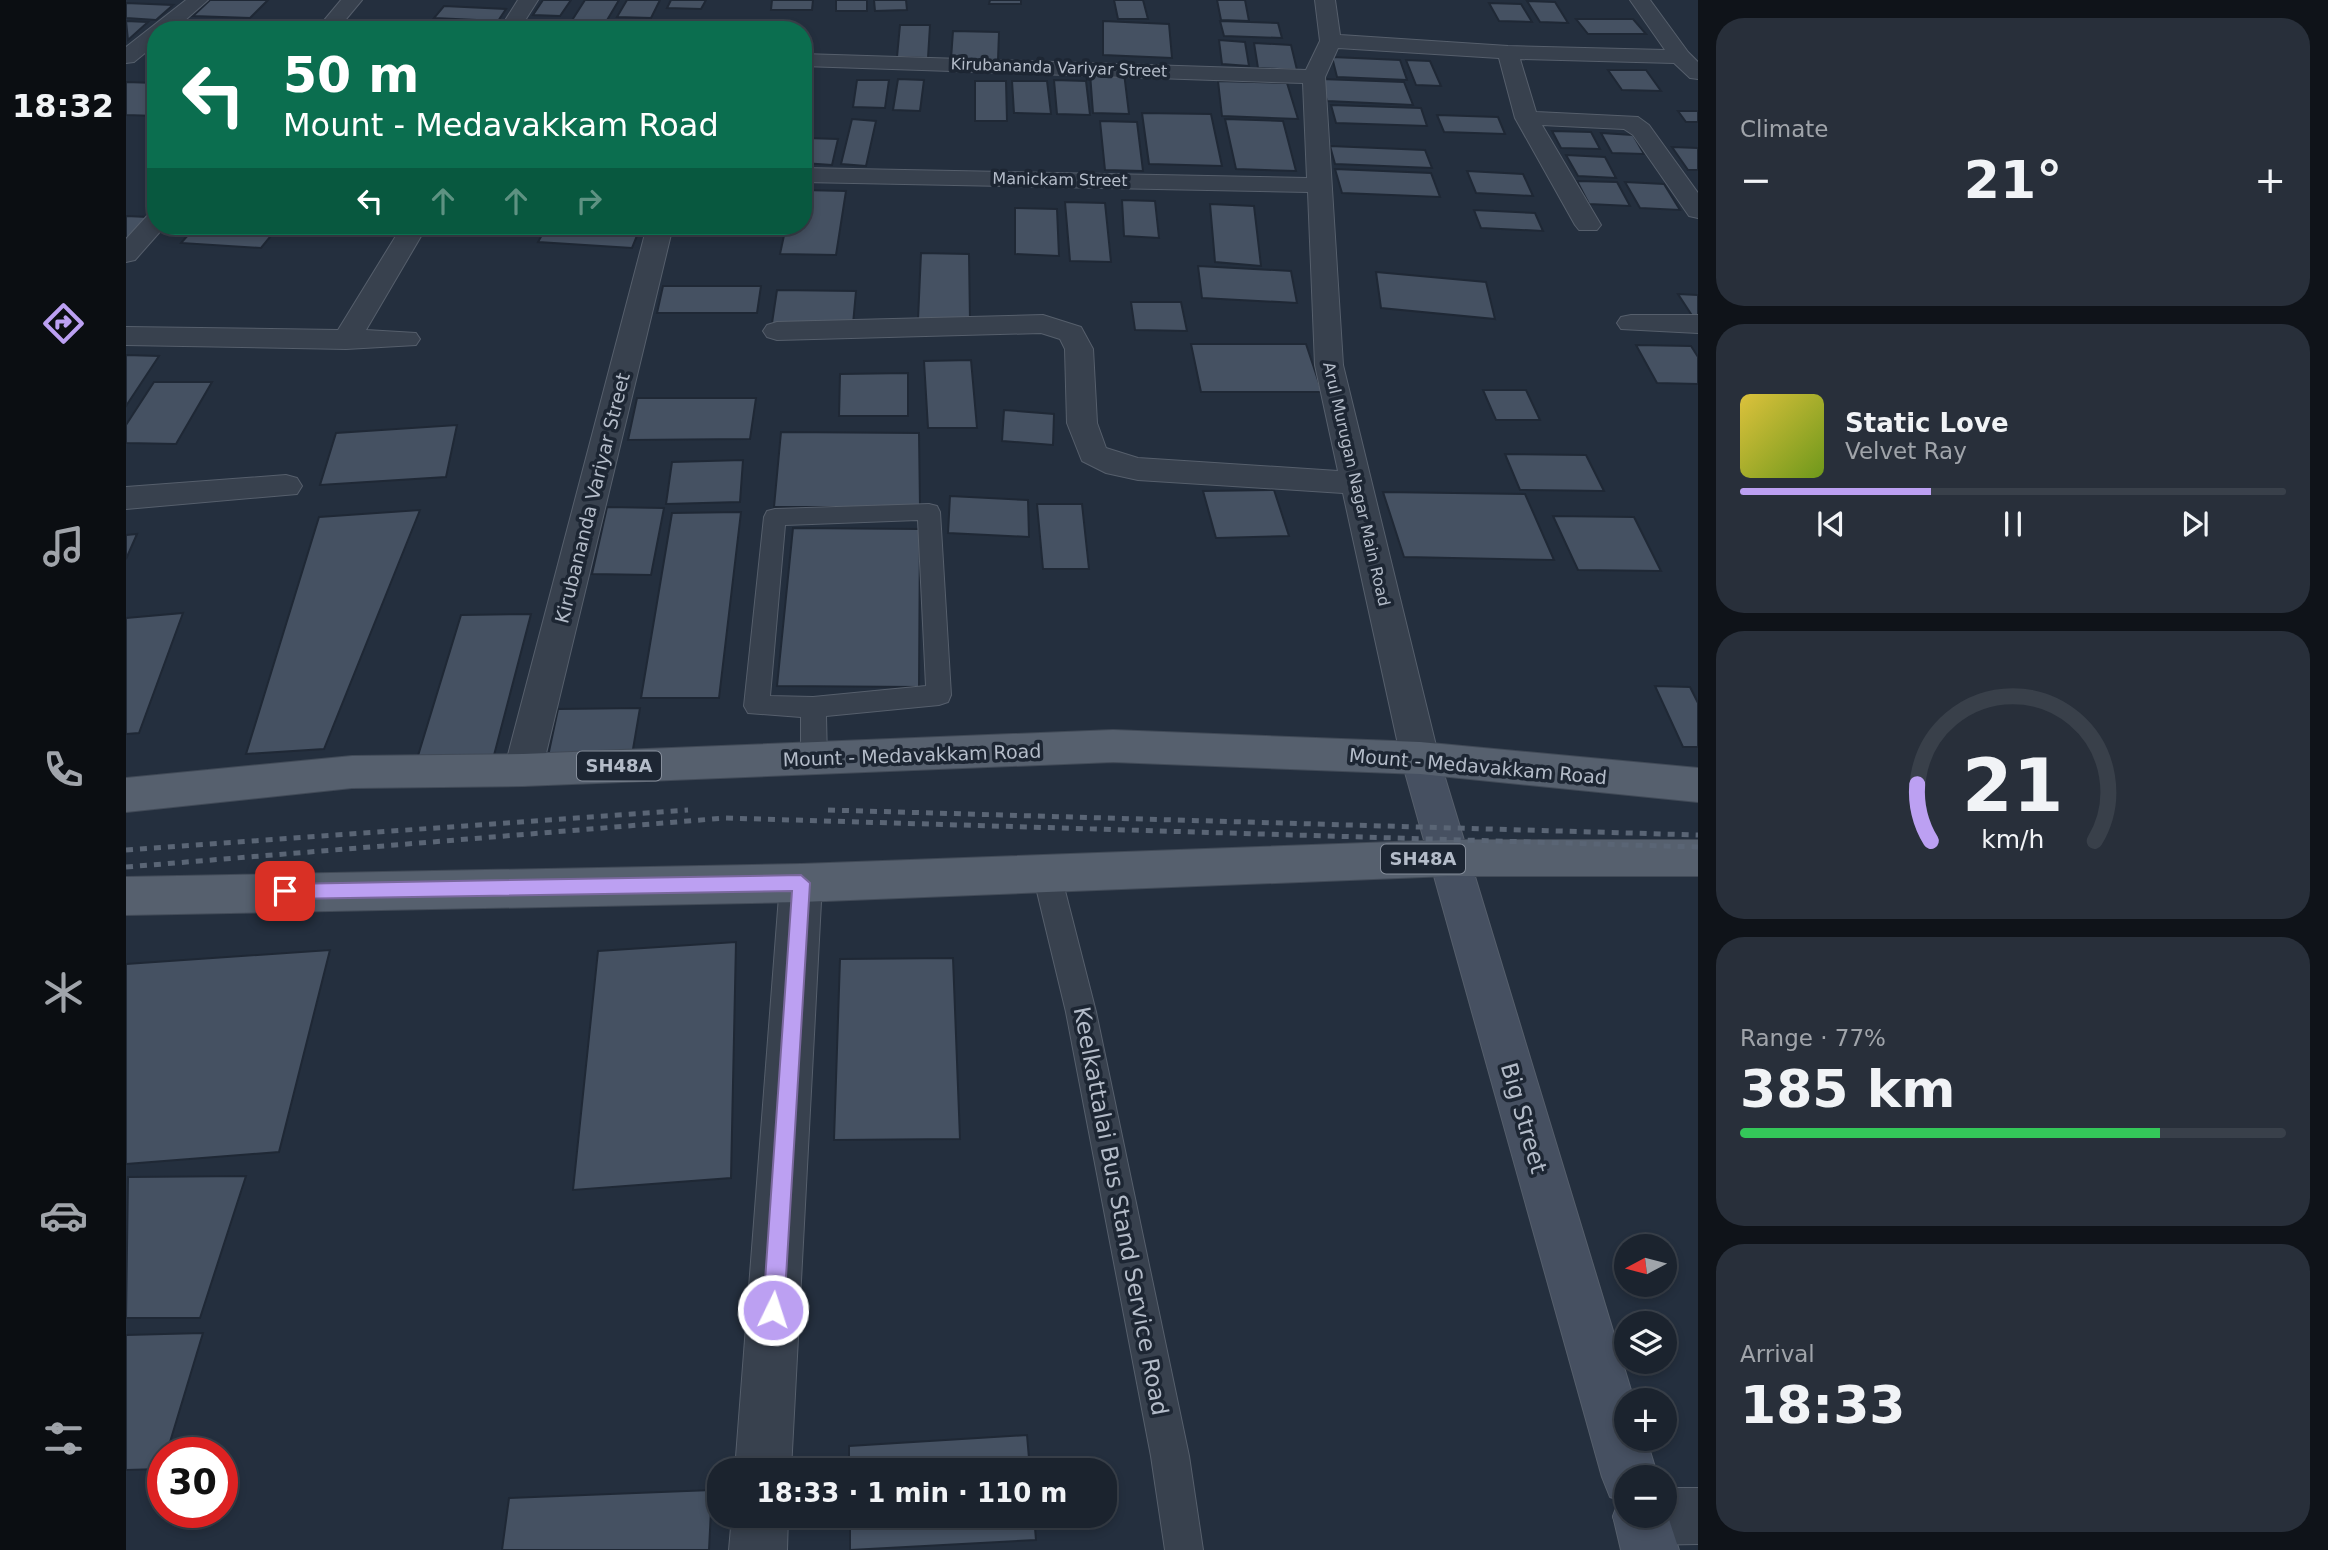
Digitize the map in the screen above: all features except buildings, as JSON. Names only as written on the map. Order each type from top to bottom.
[{"type":"main road","name":"Mount - Medavakkam Road","points":[[126,795],[352,772],[523,770],[1113,746],[1420,758],[1698,785]]},
{"type":"main road","name":"SH48A","points":[[126,896],[801,883],[1448,858],[1698,858]]},
{"type":"street","points":[[172,21],[198,0]]},
{"type":"street","points":[[334,21],[352,0]]},
{"type":"street","points":[[515,21],[528,0]]},
{"type":"street","points":[[1325,0],[1330,41],[1508,52],[1681,57]]},
{"type":"street","points":[[1640,0],[1681,57],[1698,73]]},
{"type":"street","points":[[126,57],[147,41]]},
{"type":"street","name":"Arul Murugan Nagar Main Road","points":[[1330,41],[1314,77],[1317,185],[1329,365],[1420,758]]},
{"type":"street","points":[[1508,52],[1527,118],[1588,225]]},
{"type":"street","name":"Kirubananda Variyar Street","points":[[812,60],[1314,77]]},
{"type":"street","points":[[1527,118],[1630,122],[1641,130],[1698,211]]},
{"type":"street","name":"Manickam Street","points":[[812,175],[1317,185]]},
{"type":"street","points":[[126,254],[147,230]]},
{"type":"street","points":[[345,340],[409,235]]},
{"type":"street","name":"Kirubananda Variyar Street","points":[[523,770],[658,235]]},
{"type":"street","points":[[1630,323],[1698,324]]},
{"type":"street","points":[[776,331],[1043,324],[1071,333],[1079,349],[1082,424],[1093,454],[1117,466],[1138,469],[1356,482]]},
{"type":"street","points":[[126,336],[406,339]]},
{"type":"street","points":[[126,498],[286,486]]},
{"type":"street","name":"Big Street","points":[[1420,758],[1625,1465]]},
{"type":"street","points":[[764,1458],[801,883]]},
{"type":"street","points":[[1677,1516],[1698,1516]]},
{"type":"street","points":[[758,1550],[759,1528]]},
{"type":"lane","points":[[929,512],[939,695],[813,707],[757,706],[775,517],[929,512]]},
{"type":"lane","points":[[813,707],[814,759]]},
{"type":"lane","name":"Keelkattalai Bus Stand Service Road","points":[[1047,875],[1081,1012],[1170,1456],[1184,1550]]},
{"type":"railway","points":[[126,850],[688,810]]},
{"type":"railway","points":[[828,810],[1698,835]]},
{"type":"railway","points":[[126,867],[725,818],[1698,847]]},
{"type":"route","points":[[285,891],[801,883],[773,1310]]}]
